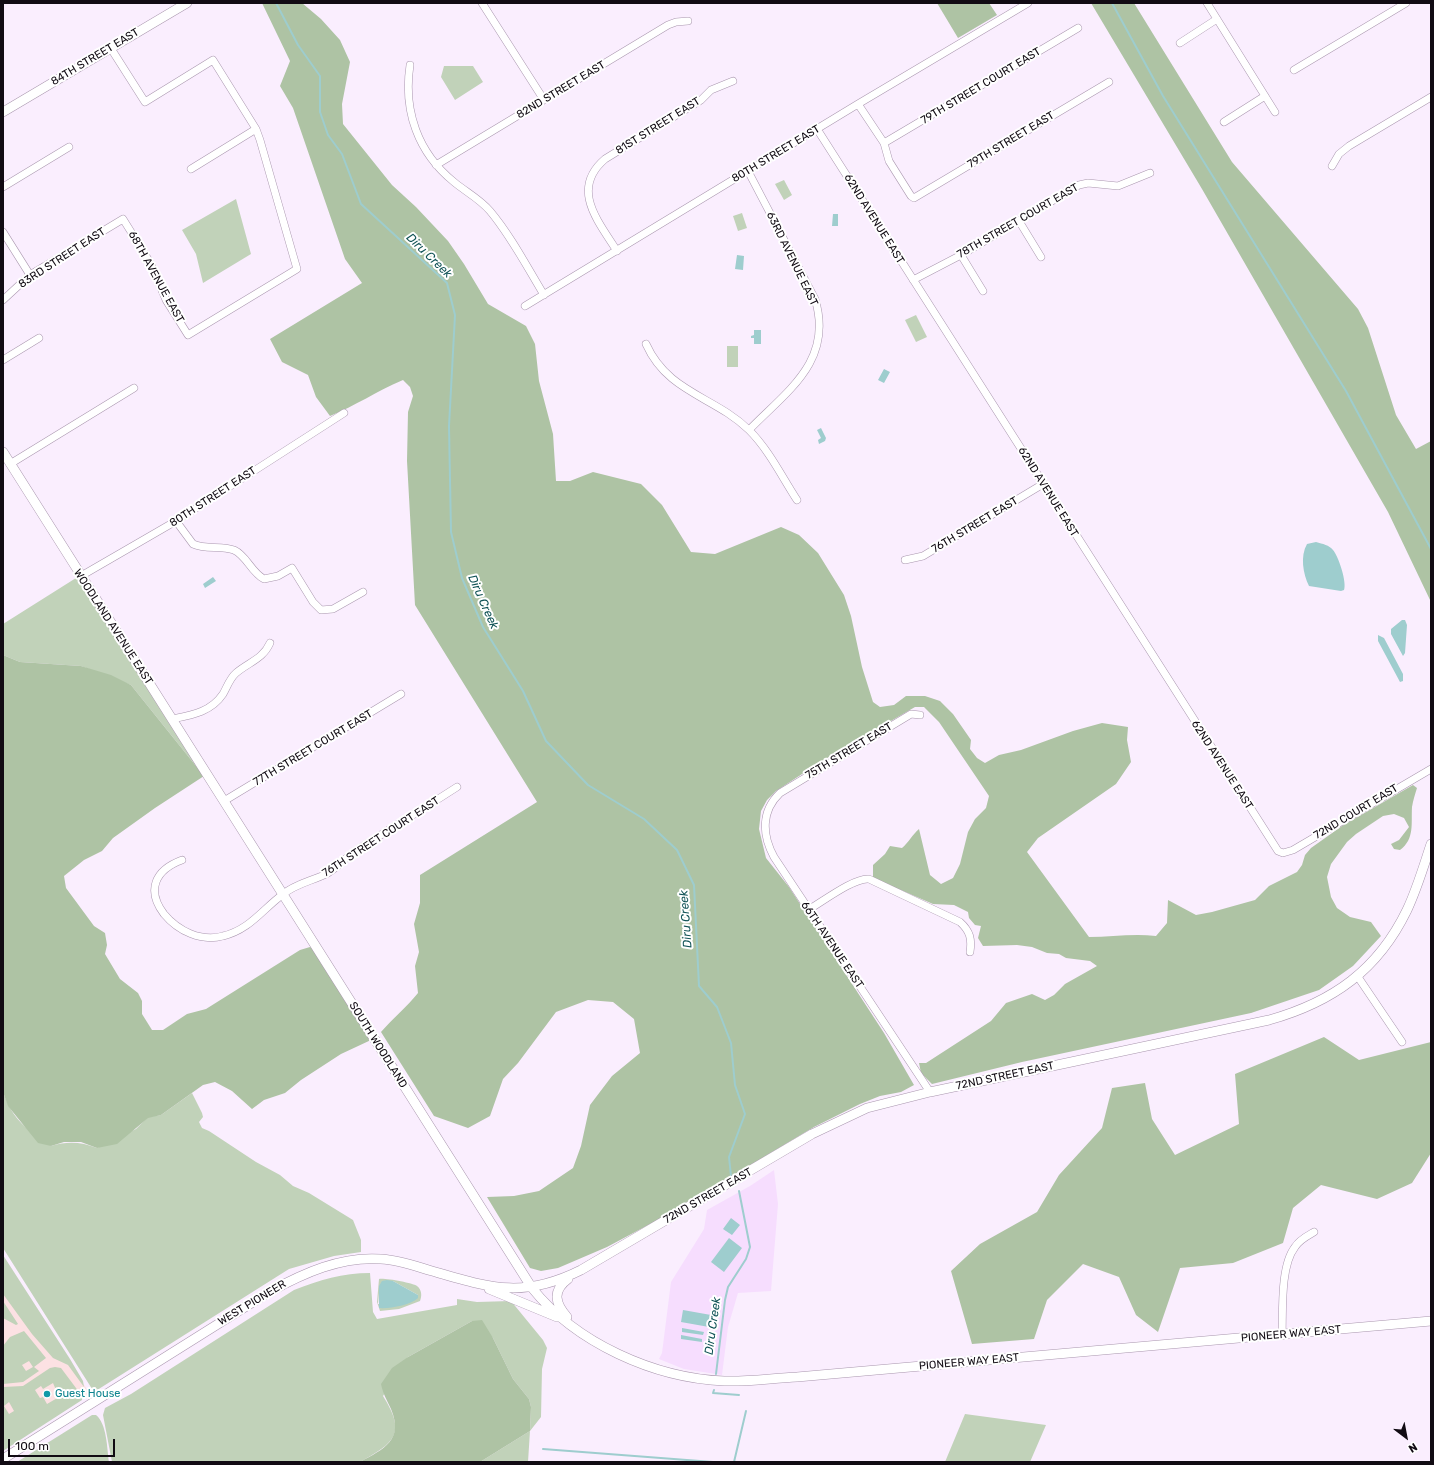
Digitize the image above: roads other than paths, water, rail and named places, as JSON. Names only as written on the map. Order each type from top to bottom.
[{"type":"main road","name":"84TH STREET EAST","points":[[3,112],[110,47],[187,3]]},
{"type":"main road","name":"WOODLAND AVENUE EAST","points":[[3,452],[224,801]]},
{"type":"main road","name":"SOUTH WOODLAND","points":[[224,801],[532,1288]]},
{"type":"main road","name":"72ND STREET EAST","points":[[532,1288],[555,1282],[581,1270],[839,1120],[867,1108],[930,1092],[1285,1015],[1322,1001],[1341,990],[1358,977],[1376,958],[1396,930],[1408,909],[1431,844]]},
{"type":"main road","name":"WEST PIONEER","points":[[3,1459],[247,1305],[304,1273],[344,1262],[381,1259],[398,1261],[477,1284],[497,1287],[532,1288]]},
{"type":"main road","points":[[580,1331],[560,1308],[556,1297],[560,1287],[581,1270]]},
{"type":"main road","points":[[477,1284],[564,1320]]},
{"type":"main road","name":"PIONEER WAY EAST","points":[[532,1288],[544,1302],[564,1320],[580,1331],[646,1366],[684,1375],[725,1381],[805,1376],[1282,1336],[1431,1321]]},
{"type":"street","points":[[482,3],[544,100]]},
{"type":"street","name":"80TH STREET EAST","points":[[525,306],[544,296],[858,104],[1028,3]]},
{"type":"street","points":[[1207,3],[1275,112]]},
{"type":"street","points":[[1294,70],[1406,3]]},
{"type":"street","points":[[1180,43],[1217,19]]},
{"type":"street","name":"82ND STREET EAST","points":[[436,165],[668,25],[676,22],[688,21]]},
{"type":"street","name":"79TH STREET COURT EAST","points":[[884,143],[1078,28]]},
{"type":"street","points":[[110,47],[145,102],[213,60],[256,129],[191,169]]},
{"type":"street","points":[[410,65],[408,90],[411,117],[421,142],[436,165],[489,209],[499,222],[544,296]]},
{"type":"street","name":"81ST STREET EAST","points":[[617,251],[589,203],[588,188],[590,178],[595,169],[605,159],[701,100],[711,90],[733,80]]},
{"type":"street","name":"79TH STREET EAST","points":[[884,143],[889,160],[911,196],[914,198],[1109,82]]},
{"type":"street","points":[[1224,122],[1264,96]]},
{"type":"street","points":[[1332,166],[1339,154],[1349,146],[1431,97]]},
{"type":"street","points":[[858,104],[884,143]]},
{"type":"street","name":"68TH AVENUE EAST","points":[[123,219],[151,264],[166,300],[188,335],[297,269],[256,129]]},
{"type":"street","name":"62ND AVENUE EAST","points":[[818,129],[1271,841],[1281,852]]},
{"type":"street","points":[[3,187],[69,147]]},
{"type":"street","name":"63RD AVENUE EAST","points":[[748,171],[815,299],[819,319],[816,350],[804,373],[749,430]]},
{"type":"street","name":"78TH STREET COURT EAST","points":[[913,280],[961,255],[1019,222],[1061,194],[1080,185],[1088,183],[1118,186],[1150,173]]},
{"type":"street","name":"83RD STREET EAST","points":[[3,300],[30,275],[123,219]]},
{"type":"street","points":[[1019,222],[1041,257]]},
{"type":"street","points":[[3,232],[30,275]]},
{"type":"street","points":[[961,255],[983,291]]},
{"type":"street","points":[[3,360],[39,338]]},
{"type":"street","points":[[646,344],[652,358],[671,379],[729,414],[749,430],[771,458],[797,500]]},
{"type":"street","points":[[10,464],[134,388]]},
{"type":"street","name":"80TH STREET EAST","points":[[81,576],[176,521],[344,413]]},
{"type":"street","name":"76TH STREET EAST","points":[[905,560],[923,556],[1043,484]]},
{"type":"street","points":[[176,521],[191,542],[199,546],[235,550],[244,557],[256,573],[264,578],[278,576],[292,568],[313,602],[321,610],[332,609],[364,592]]},
{"type":"street","points":[[172,719],[196,714],[211,707],[219,699],[233,676],[261,657],[270,643]]},
{"type":"street","name":"77TH STREET COURT EAST","points":[[224,801],[401,694]]},
{"type":"street","name":"75TH STREET EAST","points":[[780,793],[911,714],[920,714]]},
{"type":"street","name":"72ND COURT EAST","points":[[1281,852],[1286,853],[1293,850],[1431,769]]},
{"type":"street","name":"76TH STREET COURT EAST","points":[[182,860],[174,863],[161,873],[154,884],[159,905],[169,920],[192,935],[210,938],[222,937],[238,931],[254,920],[282,894],[301,882],[328,873],[353,852],[457,788]]},
{"type":"street","name":"66TH AVENUE EAST","points":[[780,793],[772,802],[766,814],[764,828],[766,839],[774,858],[930,1092]]},
{"type":"street","points":[[808,910],[853,884],[864,879],[870,880],[960,922],[966,927],[971,938],[970,952]]},
{"type":"street","points":[[1358,977],[1402,1042]]},
{"type":"street","points":[[1282,1336],[1285,1279],[1289,1257],[1299,1242],[1314,1232]]},
{"type":"waterway","name":"Diru Creek","points":[[276,3],[298,45],[320,76],[320,112],[328,135],[342,154],[361,204],[447,283],[455,315],[449,426],[451,532],[462,578],[483,627],[523,691],[546,741],[588,785],[644,819],[677,850],[694,885],[699,986],[717,1007],[731,1043],[735,1085],[745,1114],[729,1157],[731,1176]]},
{"type":"waterway","points":[[1112,3],[1163,96],[1346,391],[1431,549]]},
{"type":"waterway","name":"Diru Creek","points":[[716,1374],[728,1287],[746,1259],[750,1247],[739,1191]]},
{"type":"waterway","name":"Diru Creek","points":[[714,1390],[713,1393],[739,1395]]},
{"type":"waterway","name":"Diru Creek","points":[[734,1462],[746,1411]]},
{"type":"waterway","name":"Diru Creek","points":[[543,1449],[713,1462]]},
{"type":"place","name":"Guest House","points":[[47,1394]]}]
